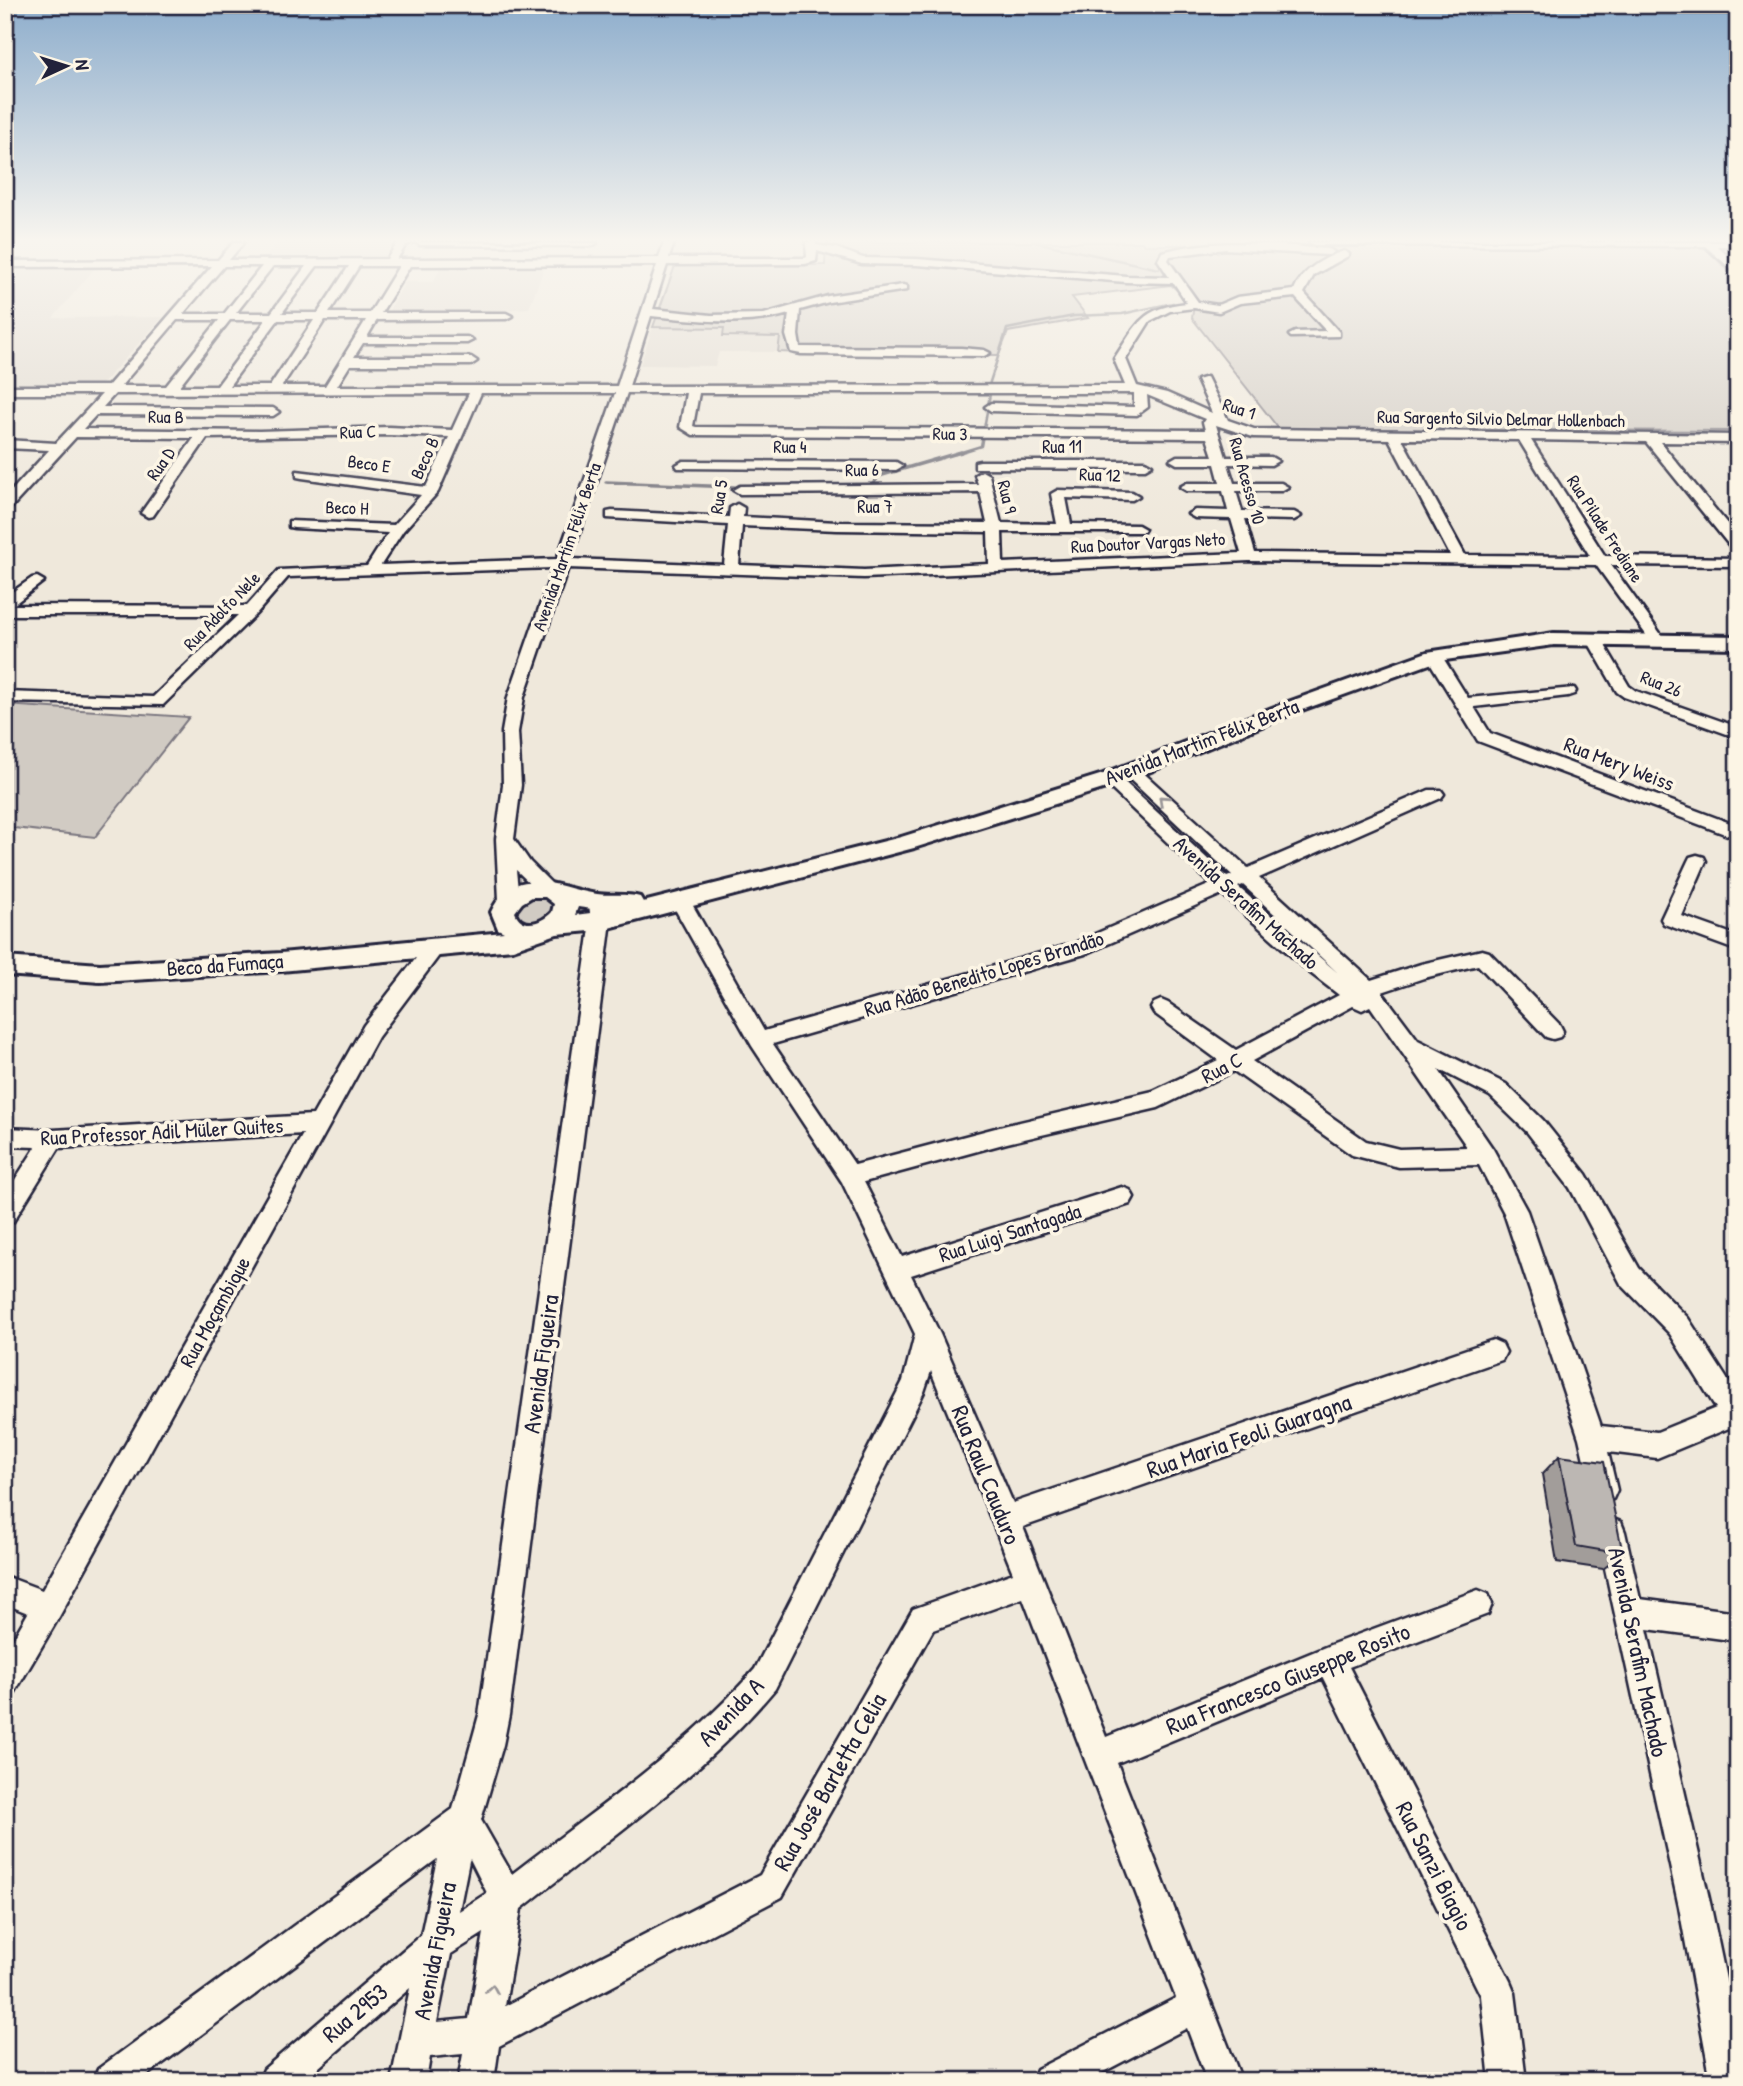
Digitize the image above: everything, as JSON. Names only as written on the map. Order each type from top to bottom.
[{"type":"main road","name":"Avenida Martim Félix Berta","points":[[544,929],[600,912],[677,903],[906,843],[1121,775],[1284,710],[1434,656],[1554,639],[1738,642]]},
{"type":"main road","points":[[526,890],[555,892],[566,909],[564,915],[544,929],[519,930],[507,923],[507,909],[526,890]]},
{"type":"main road","name":"Avenida Martim Félix Berta","points":[[555,892],[600,912]]},
{"type":"main road","name":"Beco da Fumaça","points":[[439,948],[488,928],[507,909]]},
{"type":"main road","name":"Beco da Fumaça","points":[[5,966],[100,973],[439,948],[513,940],[544,929]]},
{"type":"street","points":[[5,506],[93,411],[154,339]]},
{"type":"street","points":[[171,388],[209,339]]},
{"type":"street","points":[[222,388],[258,339]]},
{"type":"street","points":[[275,388],[306,339]]},
{"type":"street","name":"Avenida Martim Félix Berta","points":[[507,909],[505,839],[512,785],[510,732],[516,697],[639,339]]},
{"type":"street","points":[[793,339],[794,346],[801,351],[861,355],[902,350],[984,352]]},
{"type":"street","points":[[991,407],[1088,412],[1137,411],[1142,407],[1120,359],[1131,339]]},
{"type":"street","points":[[330,388],[360,340],[467,340]]},
{"type":"street","points":[[348,360],[471,361]]},
{"type":"street","points":[[1203,380],[1218,429]]},
{"type":"street","name":"Beco B","points":[[372,570],[398,529],[432,492],[477,389]]},
{"type":"street","name":"Rua 1","points":[[5,390],[1136,389],[1158,394],[1207,416]]},
{"type":"street","name":"Rua 3","points":[[693,390],[688,429],[746,447],[982,450],[1218,429]]},
{"type":"street","points":[[93,411],[273,412]]},
{"type":"street","name":"Rua Acesso 10","points":[[1207,416],[1218,429],[1221,460],[1249,557]]},
{"type":"street","name":"Rua 1","points":[[1218,429],[1263,434]]},
{"type":"street","name":"Rua C","points":[[259,435],[389,431],[457,434]]},
{"type":"street","name":"Rua B","points":[[73,433],[259,435]]},
{"type":"street","name":"Rua Sargento Silvio Delmar Hollenbach","points":[[1263,434],[1738,439]]},
{"type":"street","name":"Rua D","points":[[148,513],[202,435]]},
{"type":"street","points":[[1394,436],[1459,558]]},
{"type":"street","name":"Rua Pilade Frediane","points":[[1523,437],[1600,560],[1657,640]]},
{"type":"street","points":[[1650,438],[1738,547]]},
{"type":"street","points":[[5,444],[60,447]]},
{"type":"street","name":"Rua 4","points":[[683,465],[746,447],[896,466]]},
{"type":"street","name":"Rua 5","points":[[731,570],[746,447]]},
{"type":"street","name":"Rua 11","points":[[982,450],[1145,465]]},
{"type":"street","name":"Rua 9","points":[[982,450],[985,488],[995,527],[996,569]]},
{"type":"street","points":[[1177,460],[1271,461]]},
{"type":"street","name":"Beco E","points":[[302,474],[432,492]]},
{"type":"street","points":[[1187,487],[1281,487]]},
{"type":"street","name":"Rua 6","points":[[740,490],[985,488]]},
{"type":"street","points":[[5,489],[22,489]]},
{"type":"street","name":"Rua 12","points":[[1065,527],[1058,494],[1132,496]]},
{"type":"street","points":[[1195,514],[1294,516]]},
{"type":"street","name":"Rua 7","points":[[612,516],[837,526],[1138,528]]},
{"type":"street","name":"Beco H","points":[[294,524],[398,529]]},
{"type":"street","name":"Rua Doutor Vargas Neto","points":[[560,564],[864,574],[1249,557],[1738,562]]},
{"type":"street","name":"Rua Adolfo Nele","points":[[5,697],[157,702],[251,611],[284,573],[560,564]]},
{"type":"street","points":[[5,604],[37,581]]},
{"type":"street","points":[[5,610],[251,611]]},
{"type":"street","name":"Rua 26","points":[[1595,640],[1623,689],[1630,694],[1738,733]]},
{"type":"street","points":[[1434,656],[1463,703],[1568,691]]},
{"type":"street","name":"Rua Mery Weiss","points":[[1463,703],[1484,737],[1738,833]]},
{"type":"street","name":"Avenida Serafim Machado","points":[[1121,775],[1246,877],[1360,993]]},
{"type":"street","name":"Avenida Serafim Machado","points":[[1121,775],[1226,887],[1388,1017],[1485,1156],[1516,1211],[1592,1438],[1628,1612],[1695,1907],[1729,2081]]},
{"type":"street","name":"Rua Adão Benedito Lopes Brandão","points":[[759,1040],[1079,949],[1436,794]]},
{"type":"street","points":[[505,839],[523,866],[555,892]]},
{"type":"street","points":[[1697,861],[1671,919],[1738,944]]},
{"type":"street","name":"Rua Raul Cauduro","points":[[677,903],[759,1040],[850,1176],[928,1334],[1006,1519],[1225,2081]]},
{"type":"street","name":"Avenida Figueira","points":[[408,2081],[463,1821],[488,1745],[494,1715],[600,912]]},
{"type":"street","name":"Rua Moçambique","points":[[5,1682],[371,1031],[439,948]]},
{"type":"street","name":"Rua C","points":[[850,1176],[1007,1134],[1158,1099],[1236,1062],[1360,993],[1421,971],[1482,957],[1553,1031]]},
{"type":"street","points":[[1161,1008],[1360,1149],[1399,1158],[1485,1156]]},
{"type":"street","points":[[1410,1045],[1498,1090],[1535,1126],[1578,1181],[1630,1276],[1679,1326],[1736,1415],[1657,1445],[1592,1438]]},
{"type":"street","name":"Rua Professor Adil Müler Quites","points":[[5,1137],[53,1139],[318,1124]]},
{"type":"street","points":[[5,1214],[53,1139]]},
{"type":"street","name":"Rua Luigi Santagada","points":[[897,1269],[1122,1197]]},
{"type":"street","name":"Avenida A","points":[[435,1945],[506,1900],[700,1747],[734,1715],[765,1678],[915,1384],[928,1334]]},
{"type":"street","name":"Rua Maria Feoli Guaragna","points":[[1006,1519],[1493,1352]]},
{"type":"street","points":[[915,1384],[943,1371]]},
{"type":"street","name":"Rua José Barletta Celia","points":[[417,2041],[485,2035],[771,1886],[923,1619],[1029,1582]]},
{"type":"street","points":[[5,1590],[49,1607]]},
{"type":"street","name":"Rua Francesco Giuseppe Rosito","points":[[1098,1755],[1330,1660],[1478,1604]]},
{"type":"street","points":[[1628,1612],[1738,1627]]},
{"type":"street","name":"Rua Sanzi Biagio","points":[[1330,1660],[1497,1993],[1508,2081]]},
{"type":"street","points":[[110,2081],[463,1821],[500,1879],[506,1900],[476,2081]]},
{"type":"street","name":"Rua 2953","points":[[276,2081],[435,1945]]},
{"type":"street","points":[[1049,2081],[1195,2006]]},
{"type":"shaded area","points":[[5,339],[143,339],[101,385],[5,385]]},
{"type":"shaded area","points":[[649,339],[781,339],[778,352],[719,352],[715,366],[640,365]]},
{"type":"shaded area","points":[[780,339],[1005,339],[999,355],[778,352]]},
{"type":"shaded area","points":[[1209,339],[1738,339],[1738,431],[1279,429]]},
{"type":"shaded area","points":[[5,705],[189,717],[95,837],[5,827]]},
{"type":"shaded area","points":[[540,894],[554,903],[553,913],[536,922],[517,921],[512,908],[515,903]]},
{"type":"building","points":[[1559,1456],[1604,1462],[1623,1554],[1576,1546]]},
{"type":"waterway","points":[[989,385],[1004,339]]},
{"type":"waterway","points":[[955,454],[981,446],[990,394]]},
{"type":"waterway","points":[[869,489],[879,476],[961,452]]},
{"type":"waterway","points":[[606,482],[734,487]]}]
